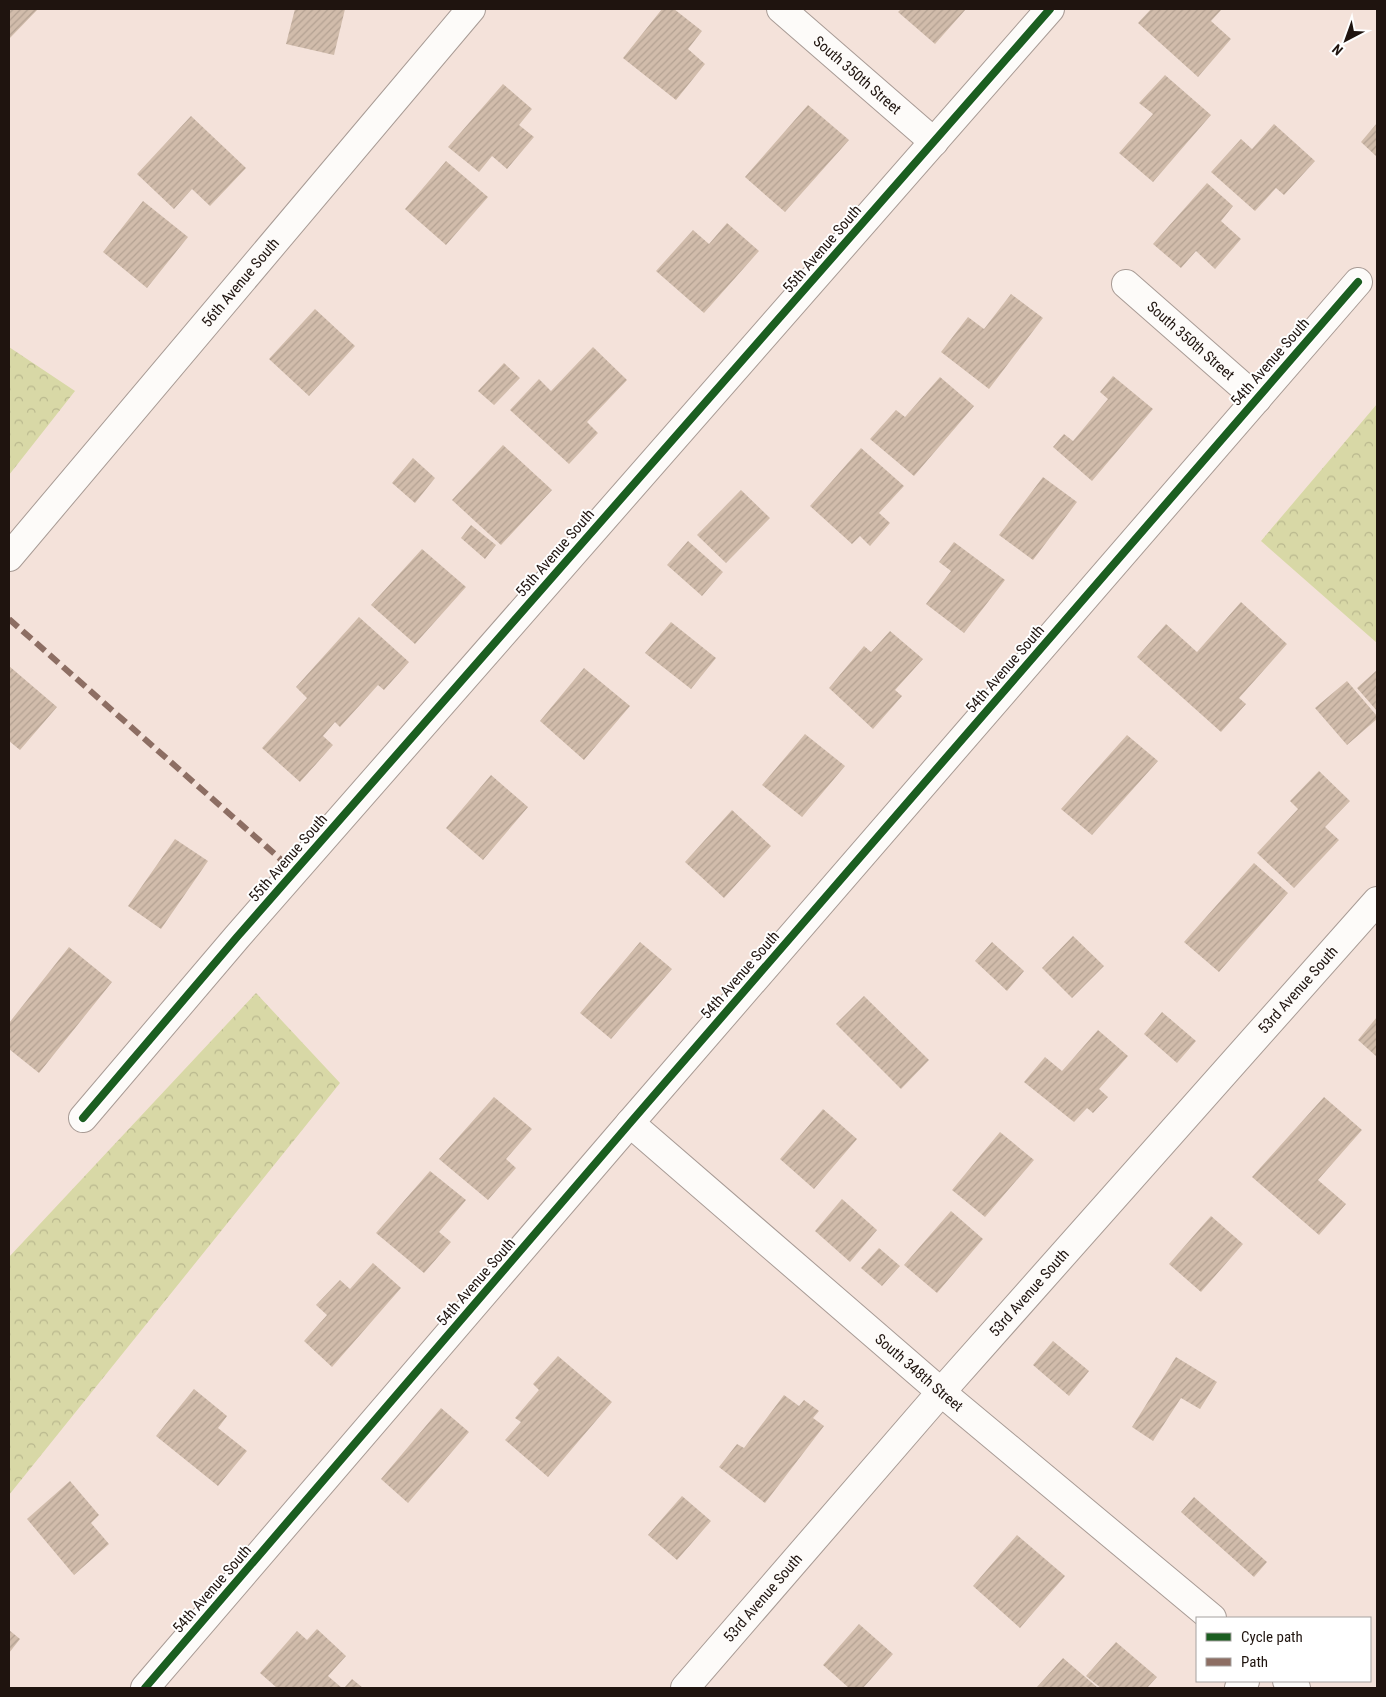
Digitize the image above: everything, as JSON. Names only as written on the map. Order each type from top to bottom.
[{"type":"street","name":"56th Avenue South","points":[[9,557],[471,9]]},
{"type":"street","name":"South 350th Street","points":[[781,9],[934,142]]},
{"type":"street","name":"55th Avenue South","points":[[83,1118],[236,938],[1050,9]]},
{"type":"street","name":"54th Avenue South","points":[[145,1688],[1358,282]]},
{"type":"street","name":"South 350th Street","points":[[1126,284],[1256,398]]},
{"type":"street","name":"53rd Avenue South","points":[[684,1688],[941,1392],[1377,901]]},
{"type":"street","name":"South 348th Street","points":[[630,1124],[941,1392],[1211,1617]]},
{"type":"green space","points":[[9,347],[75,391],[9,475]]},
{"type":"green space","points":[[1377,404],[1377,643],[1261,541]]},
{"type":"green space","points":[[256,993],[340,1083],[9,1495],[9,1257]]},
{"type":"building","points":[[9,9],[38,9],[9,39]]},
{"type":"building","points":[[295,9],[345,9],[334,55],[286,44]]},
{"type":"building","points":[[662,9],[674,9],[702,31],[688,49],[705,64],[676,100],[623,58]]},
{"type":"building","points":[[901,9],[966,9],[935,44],[898,12]]},
{"type":"building","points":[[1151,9],[1222,9],[1211,21],[1231,39],[1198,77],[1138,23]]},
{"type":"building","points":[[1165,75],[1211,115],[1153,182],[1119,153],[1153,114],[1139,103]]},
{"type":"building","points":[[503,84],[532,109],[519,125],[534,137],[507,169],[492,156],[479,172],[448,147]]},
{"type":"building","points":[[808,105],[849,140],[785,212],[745,177]]},
{"type":"building","points":[[191,116],[246,168],[210,206],[192,189],[174,209],[137,174]]},
{"type":"building","points":[[1377,123],[1377,157],[1361,142]]},
{"type":"building","points":[[1274,124],[1315,161],[1284,195],[1276,188],[1255,211],[1211,172],[1241,139],[1252,149]]},
{"type":"building","points":[[446,161],[488,197],[446,245],[405,209]]},
{"type":"building","points":[[1207,183],[1233,206],[1221,221],[1241,239],[1215,269],[1196,251],[1181,268],[1153,244]]},
{"type":"building","points":[[143,201],[188,237],[147,288],[103,252]]},
{"type":"building","points":[[727,223],[759,251],[704,313],[656,271],[693,230],[709,244]]},
{"type":"building","points":[[1011,294],[1043,318],[989,389],[941,352],[968,317],[984,329]]},
{"type":"building","points":[[315,309],[355,346],[309,396],[269,359]]},
{"type":"building","points":[[593,347],[627,380],[587,422],[598,433],[569,464],[510,410],[539,379],[551,391]]},
{"type":"building","points":[[504,363],[520,378],[494,405],[478,391]]},
{"type":"building","points":[[1113,376],[1153,409],[1092,481],[1053,447],[1064,434],[1073,441],[1108,399],[1100,392]]},
{"type":"building","points":[[940,377],[974,406],[914,476],[870,439],[896,410],[905,417]]},
{"type":"building","points":[[503,445],[552,490],[501,545],[452,500]]},
{"type":"building","points":[[861,448],[904,486],[879,513],[890,523],[870,546],[860,536],[852,544],[810,506]]},
{"type":"building","points":[[413,458],[435,478],[415,503],[392,483]]},
{"type":"building","points":[[1043,477],[1077,502],[1033,560],[999,535]]},
{"type":"building","points":[[741,490],[770,518],[726,563],[697,535]]},
{"type":"building","points":[[471,525],[496,545],[485,559],[461,538]]},
{"type":"building","points":[[688,541],[723,572],[702,596],[667,565]]},
{"type":"building","points":[[954,542],[1005,580],[964,633],[926,604],[951,571],[939,562]]},
{"type":"building","points":[[422,549],[466,587],[415,644],[371,605]]},
{"type":"building","points":[[1241,602],[1287,644],[1239,698],[1246,704],[1221,732],[1137,657],[1166,624],[1197,652]]},
{"type":"building","points":[[359,617],[409,662],[384,690],[378,685],[340,727],[335,722],[323,736],[333,745],[300,782],[262,748],[307,698],[296,687]]},
{"type":"building","points":[[671,622],[716,658],[691,689],[645,653]]},
{"type":"building","points":[[890,631],[923,659],[895,690],[902,696],[873,729],[829,688],[864,646],[871,652]]},
{"type":"building","points":[[9,666],[57,707],[20,750],[9,741]]},
{"type":"building","points":[[584,668],[630,706],[584,760],[540,721]]},
{"type":"building","points":[[1377,670],[1377,711],[1357,688]]},
{"type":"building","points":[[1347,681],[1377,716],[1377,719],[1347,745],[1315,708]]},
{"type":"building","points":[[805,734],[845,766],[802,817],[762,785]]},
{"type":"building","points":[[1127,735],[1158,761],[1092,835],[1061,809]]},
{"type":"building","points":[[1319,771],[1350,801],[1325,827],[1339,840],[1294,888],[1257,853],[1298,809],[1290,801]]},
{"type":"building","points":[[491,775],[528,807],[483,860],[446,828]]},
{"type":"building","points":[[732,810],[771,846],[724,898],[685,862]]},
{"type":"building","points":[[175,839],[208,861],[161,929],[128,906]]},
{"type":"building","points":[[1254,863],[1288,893],[1219,972],[1184,942]]},
{"type":"building","points":[[1073,936],[1104,966],[1072,998],[1042,968]]},
{"type":"building","points":[[640,942],[672,969],[611,1039],[580,1013]]},
{"type":"building","points":[[992,942],[1024,971],[1007,991],[975,961]]},
{"type":"building","points":[[69,947],[112,982],[39,1073],[9,1049],[9,1023]]},
{"type":"building","points":[[864,996],[929,1060],[901,1089],[836,1024]]},
{"type":"building","points":[[1162,1012],[1196,1041],[1177,1063],[1144,1034]]},
{"type":"building","points":[[1377,1017],[1377,1057],[1358,1040]]},
{"type":"building","points":[[1098,1030],[1128,1056],[1099,1089],[1108,1097],[1093,1113],[1087,1108],[1074,1122],[1024,1082],[1045,1057],[1062,1071]]},
{"type":"building","points":[[494,1097],[532,1129],[506,1159],[516,1168],[488,1200],[439,1159]]},
{"type":"building","points":[[1324,1097],[1362,1130],[1318,1180],[1346,1204],[1319,1235],[1252,1177]]},
{"type":"building","points":[[823,1109],[857,1139],[814,1189],[780,1159]]},
{"type":"building","points":[[1000,1132],[1034,1160],[985,1217],[952,1190]]},
{"type":"building","points":[[430,1171],[466,1200],[439,1232],[451,1242],[424,1273],[376,1233]]},
{"type":"building","points":[[842,1199],[877,1230],[850,1262],[815,1231]]},
{"type":"building","points":[[951,1211],[983,1239],[937,1293],[904,1265]]},
{"type":"building","points":[[1211,1216],[1243,1244],[1201,1292],[1169,1264]]},
{"type":"building","points":[[879,1248],[900,1266],[882,1286],[861,1268]]},
{"type":"building","points":[[373,1263],[401,1288],[332,1367],[304,1341],[327,1315],[316,1305],[340,1280],[350,1289]]},
{"type":"building","points":[[1053,1341],[1089,1371],[1069,1396],[1033,1365]]},
{"type":"building","points":[[558,1356],[612,1402],[548,1477],[505,1440],[521,1422],[515,1418],[539,1390],[533,1384]]},
{"type":"building","points":[[1176,1357],[1217,1382],[1200,1409],[1181,1398],[1153,1441],[1132,1427]]},
{"type":"building","points":[[194,1389],[227,1416],[218,1428],[247,1451],[218,1486],[156,1436]]},
{"type":"building","points":[[784,1395],[799,1406],[804,1400],[819,1411],[813,1418],[824,1426],[765,1503],[719,1467],[737,1444],[744,1448]]},
{"type":"building","points":[[441,1408],[469,1432],[408,1503],[381,1479]]},
{"type":"building","points":[[70,1481],[99,1515],[91,1523],[109,1544],[74,1575],[27,1519]]},
{"type":"building","points":[[682,1496],[711,1521],[677,1560],[648,1535]]},
{"type":"building","points":[[1194,1497],[1267,1562],[1254,1577],[1181,1512]]},
{"type":"building","points":[[1017,1535],[1065,1576],[1020,1628],[973,1586]]},
{"type":"building","points":[[859,1624],[893,1654],[863,1688],[849,1688],[823,1665]]},
{"type":"building","points":[[317,1629],[346,1656],[328,1676],[342,1688],[277,1688],[260,1673],[297,1631],[307,1640]]},
{"type":"building","points":[[9,1630],[20,1639],[9,1653]]},
{"type":"building","points":[[1116,1642],[1157,1677],[1147,1688],[1101,1688],[1086,1676]]},
{"type":"building","points":[[1063,1658],[1098,1688],[1038,1688]]},
{"type":"building","points":[[352,1679],[363,1688],[344,1688]]},
{"type":"marked path","points":[[9,619],[294,871]]},
{"type":"cycle path","points":[[83,1118],[237,937],[1050,9]]},
{"type":"cycle path","points":[[145,1688],[630,1123],[1358,282]]}]
